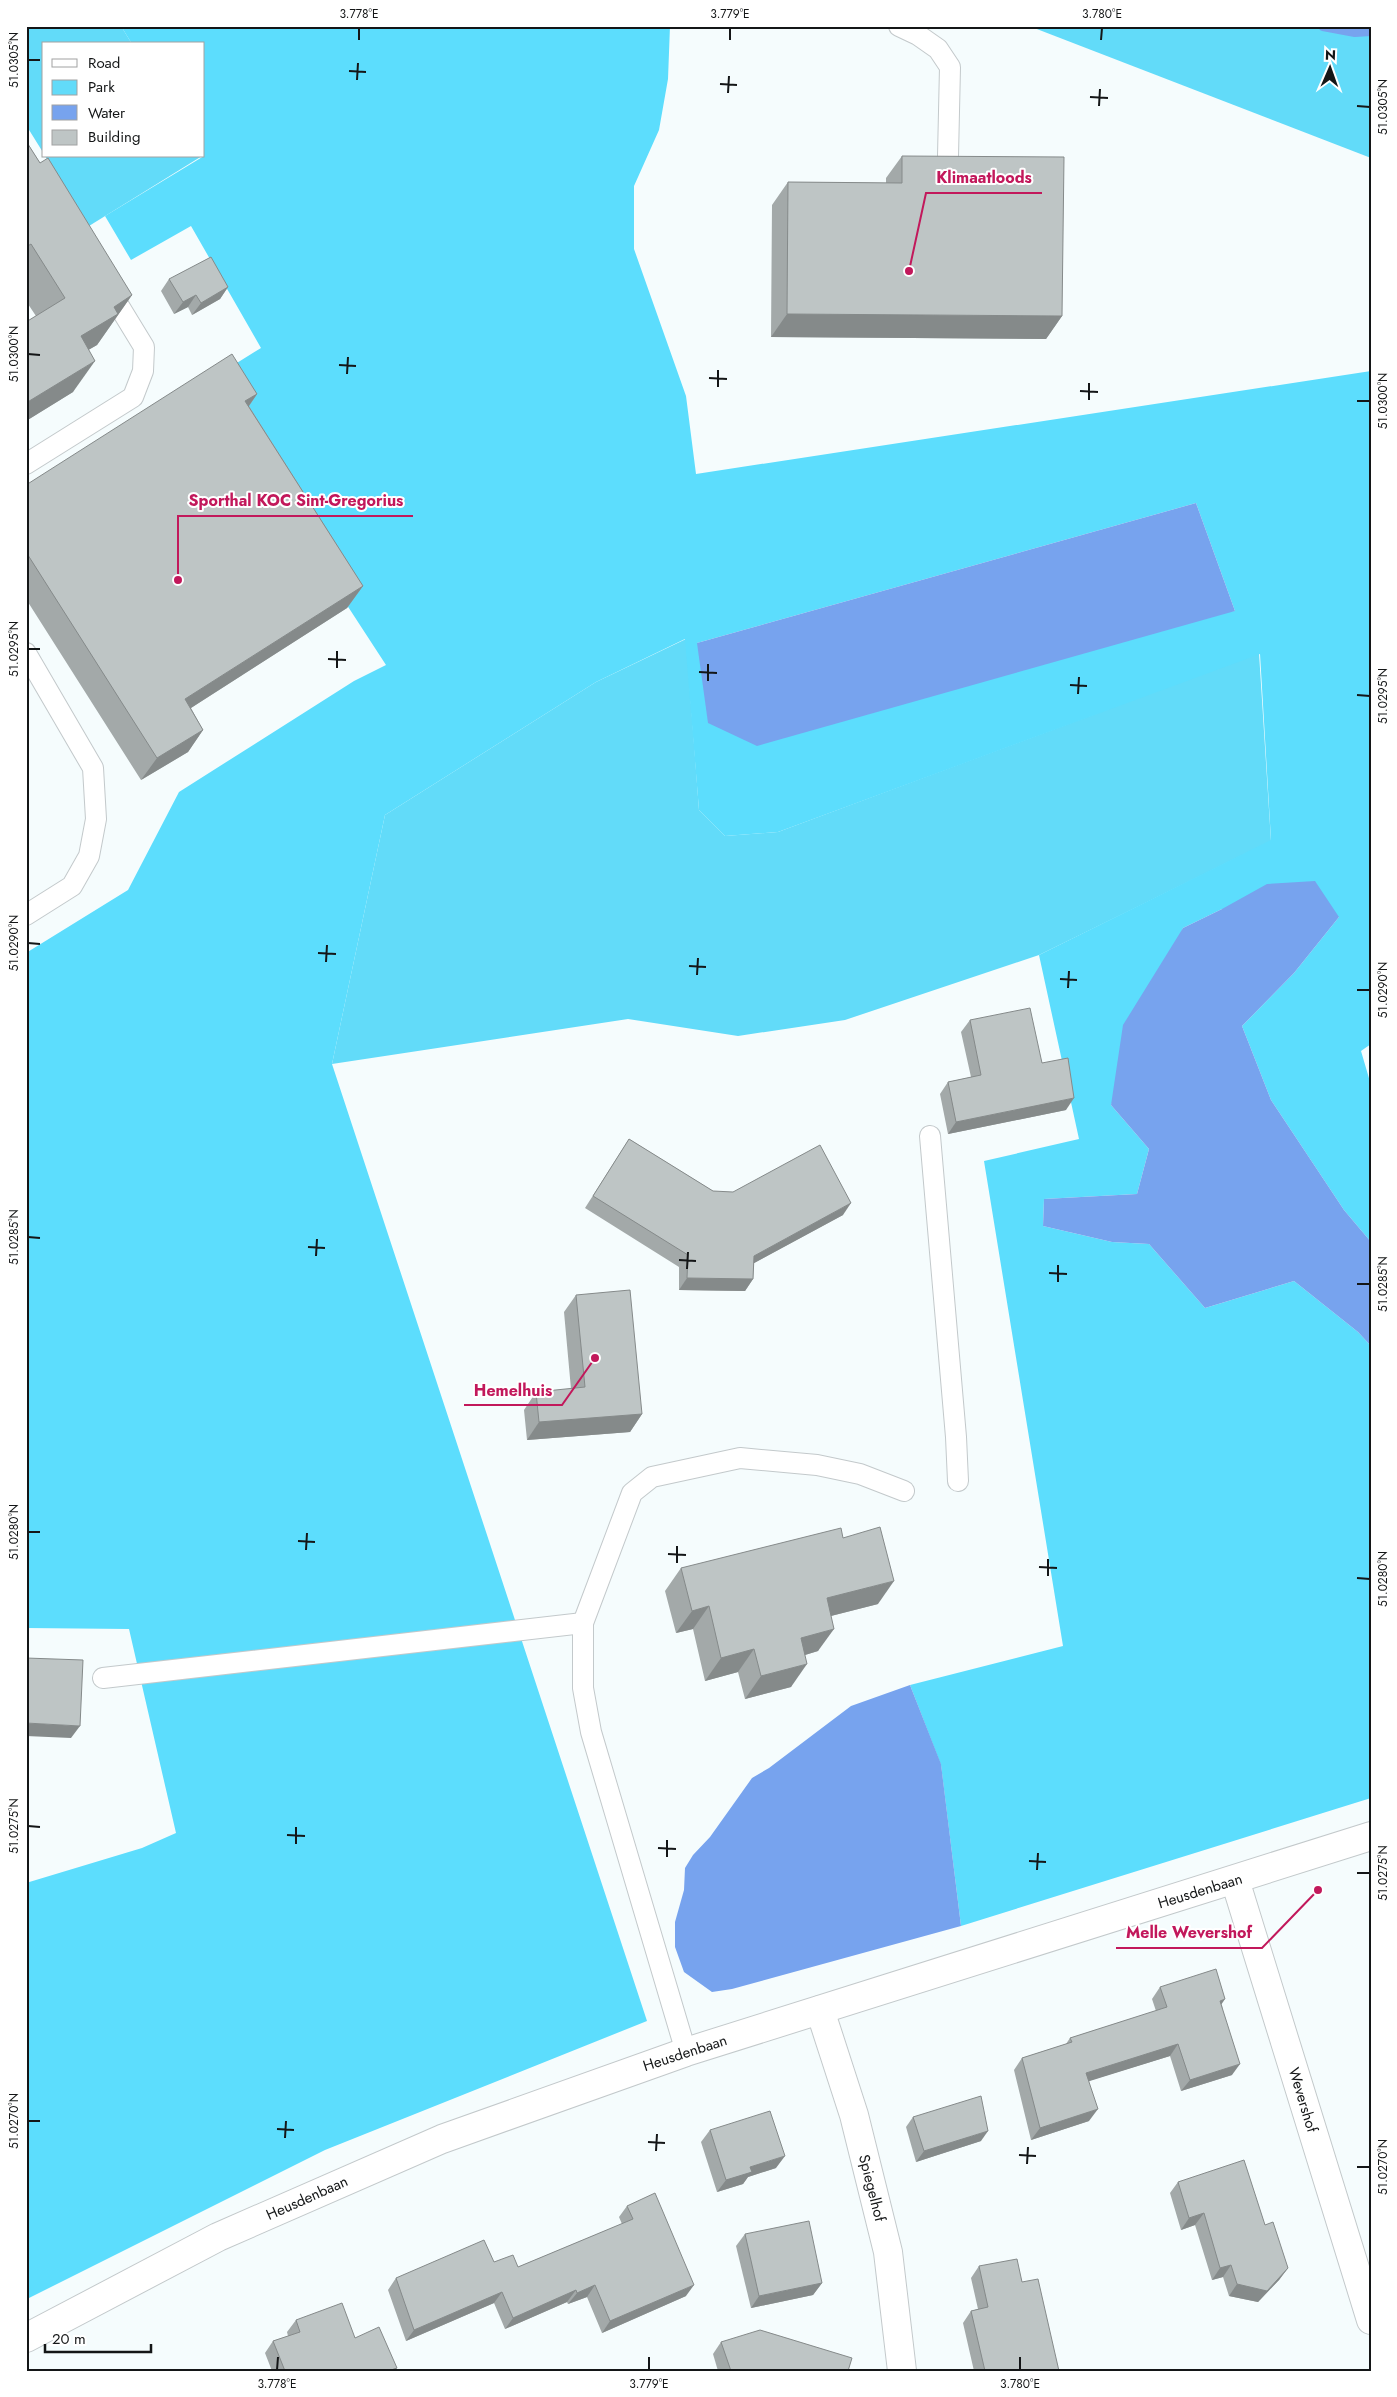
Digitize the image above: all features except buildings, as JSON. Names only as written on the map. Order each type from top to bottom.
[{"type":"main road","name":"Heusdenbaan","points":[[26,2338],[218,2237],[442,2138],[686,2052],[1371,1836]]},
{"type":"main road","name":"Wevershof","points":[[1235,1880],[1371,2320]]},
{"type":"main road","name":"Spiegelhof","points":[[820,2010],[854,2115],[888,2252],[902,2371]]},
{"type":"lane","points":[[899,26],[918,35],[938,49],[950,68],[948,156]]},
{"type":"lane","points":[[26,464],[133,398],[143,371],[144,347],[98,272]]},
{"type":"lane","points":[[26,652],[93,768],[96,820],[88,856],[72,886],[26,915]]},
{"type":"lane","points":[[930,1136],[956,1437],[958,1481]]},
{"type":"lane","points":[[686,2052],[591,1732],[583,1688],[583,1623],[632,1494],[652,1476],[740,1458],[817,1465],[860,1474],[904,1491]]},
{"type":"lane","points":[[103,1678],[583,1623]]},
{"type":"green space","points":[[26,26],[121,26],[131,42],[42,42],[42,151],[26,125]]},
{"type":"green space","points":[[1029,26],[1371,26],[1371,158]]},
{"type":"green space","points":[[46,158],[199,158],[89,226]]},
{"type":"green space","points":[[686,639],[699,810],[725,836],[778,832],[1259,653],[1271,841],[1039,955],[845,1020],[738,1036],[628,1019],[332,1064],[385,815],[596,682]]},
{"type":"shaded area","points":[[121,26],[670,26],[668,79],[659,130],[634,186],[634,249],[686,396],[696,474],[1371,371],[1371,1044],[1361,1051],[1371,1085],[1371,1242],[1344,1210],[1271,1100],[1242,1026],[1294,973],[1339,917],[1222,909],[1183,928],[1111,1105],[1149,1149],[1137,1194],[1044,1199],[1043,1226],[1112,1242],[1149,1244],[1205,1308],[1294,1281],[1358,1332],[1371,1346],[1371,1798],[961,1926],[941,1765],[910,1685],[1063,1646],[984,1161],[1079,1139],[1039,955],[1271,840],[1260,654],[778,832],[725,836],[699,810],[685,639],[596,682],[385,815],[332,1064],[647,2021],[325,2150],[27,2299],[26,1883],[142,1848],[176,1833],[129,1629],[26,1628],[26,953],[128,890],[179,792],[354,681],[386,665],[229,424],[216,376],[261,348],[191,226],[131,260],[105,216],[201,158],[205,158],[205,42],[131,42]],"holes":[[[1196,503],[1235,611],[697,643]]]},
{"type":"water","points":[[1196,503],[1235,611],[757,746],[708,723],[697,643]]},
{"type":"water","points":[[1315,881],[1339,917],[1294,973],[1242,1026],[1271,1100],[1344,1210],[1371,1242],[1371,1346],[1358,1332],[1294,1281],[1205,1308],[1149,1244],[1112,1242],[1043,1226],[1044,1199],[1137,1194],[1149,1149],[1111,1105],[1123,1025],[1183,928],[1267,884]]},
{"type":"water","points":[[910,1685],[941,1764],[961,1926],[732,1989],[712,1992],[684,1972],[675,1947],[675,1922],[684,1890],[685,1868],[693,1855],[710,1837],[752,1778],[769,1768],[851,1706]]},
{"type":"waterway","points":[[1323,26],[1355,32],[1371,31]]},
{"type":"place","name":"Klimaatloods","points":[[909,271]]},
{"type":"place","name":"Sporthal KOC Sint-Gregorius","points":[[178,580]]},
{"type":"place","name":"Hemelhuis","points":[[595,1358]]},
{"type":"place","name":"Melle Wevershof","points":[[1318,1890]]}]
